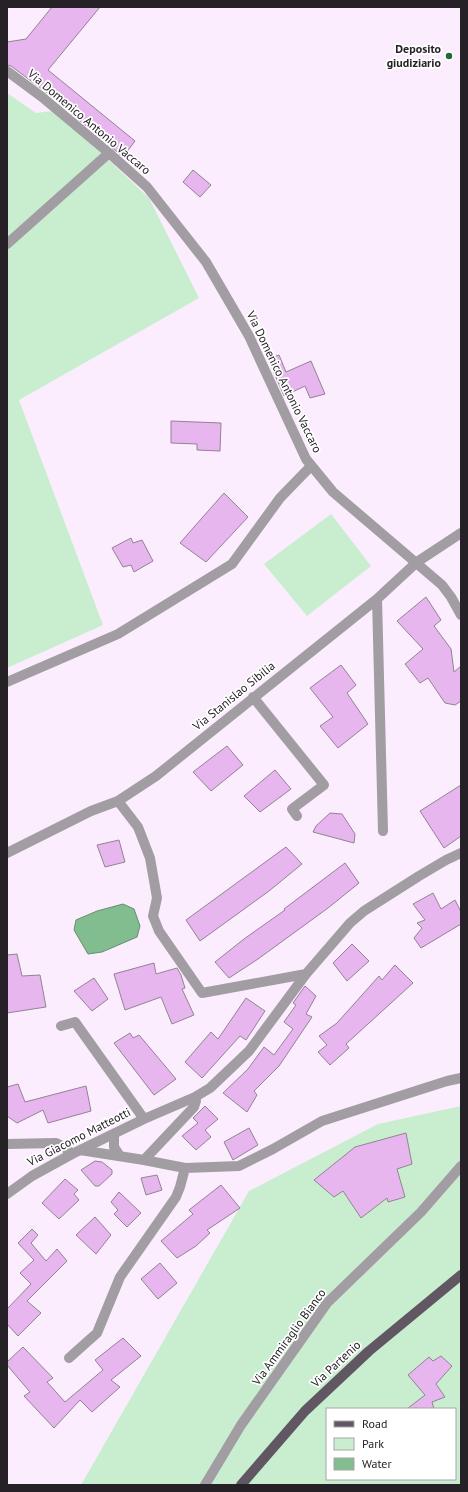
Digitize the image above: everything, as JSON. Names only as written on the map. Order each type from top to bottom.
[{"type":"main road","name":"Via Partenio","points":[[241,1485],[305,1410],[369,1351],[461,1275]]},
{"type":"street","name":"Via Domenico Antonio Vaccaro","points":[[7,71],[42,97],[109,153],[147,188],[206,262],[249,336],[306,459],[311,466],[333,492],[417,562],[442,585],[461,615]]},
{"type":"street","points":[[7,244],[109,153]]},
{"type":"street","points":[[7,682],[118,634],[232,564],[280,498],[311,466]]},
{"type":"street","name":"Via Stanislao Sibilia","points":[[7,853],[91,810],[118,801],[156,776],[377,599],[417,562],[461,533]]},
{"type":"street","points":[[377,599],[383,831]]},
{"type":"street","points":[[253,697],[324,785],[292,809],[297,816]]},
{"type":"street","points":[[118,801],[138,827],[150,858],[157,898],[153,916],[159,931],[202,993],[306,974]]},
{"type":"street","name":"Via Giacomo Matteotti","points":[[446,860],[461,846]]},
{"type":"street","name":"Via Giacomo Matteotti","points":[[7,1194],[32,1176],[76,1152],[144,1119],[195,1097],[210,1088],[249,1051],[306,974],[350,923],[364,911],[446,860],[461,853]]},
{"type":"street","name":"Via Giacomo Matteotti","points":[[61,1026],[75,1022],[144,1119]]},
{"type":"street","points":[[7,1144],[56,1143],[76,1152],[120,1156],[185,1168],[239,1166],[273,1149],[322,1121],[439,1083],[461,1078]]},
{"type":"street","points":[[144,1160],[194,1107],[196,1101],[195,1097]]},
{"type":"street","points":[[114,1134],[114,1147],[120,1156]]},
{"type":"street","name":"Via Ammiraglio Bianco","points":[[205,1485],[242,1425],[327,1303],[421,1212],[461,1166]]},
{"type":"street","points":[[69,1358],[97,1333],[120,1277],[176,1197],[185,1168]]},
{"type":"green space","points":[[7,93],[36,113],[52,111],[100,152],[149,198],[199,298],[19,400],[103,625],[7,668]]},
{"type":"green space","points":[[331,514],[371,566],[307,616],[264,564]]},
{"type":"green space","points":[[461,1106],[461,1485],[81,1485],[249,1191],[378,1124]]},
{"type":"water","points":[[123,904],[134,909],[140,926],[137,937],[102,952],[88,954],[74,930],[76,920],[97,911]]},
{"type":"building","points":[[52,7],[100,7],[48,70],[135,141],[123,157],[46,92],[11,66],[7,65],[7,42],[26,39]]},
{"type":"building","points":[[193,170],[211,185],[200,197],[183,182]]},
{"type":"building","points":[[279,355],[286,372],[311,361],[325,394],[310,398],[305,386],[284,396],[268,359]]},
{"type":"building","points":[[171,421],[221,423],[220,451],[197,450],[197,444],[171,443]]},
{"type":"building","points":[[224,493],[248,517],[206,562],[180,543]]},
{"type":"building","points":[[131,538],[133,543],[142,540],[153,561],[134,572],[131,565],[123,567],[112,548]]},
{"type":"building","points":[[426,597],[441,620],[434,626],[451,649],[454,672],[461,666],[461,701],[455,705],[445,703],[428,678],[420,683],[405,664],[423,649],[397,621]]},
{"type":"building","points":[[341,665],[356,685],[347,693],[368,724],[338,748],[320,726],[333,717],[310,688]]},
{"type":"building","points":[[227,746],[243,765],[211,791],[193,772]]},
{"type":"building","points":[[275,770],[291,789],[260,812],[244,796]]},
{"type":"building","points":[[461,785],[461,836],[444,848],[420,811]]},
{"type":"building","points":[[330,813],[342,814],[355,834],[354,843],[313,832],[316,826]]},
{"type":"building","points":[[119,840],[125,862],[105,867],[97,845]]},
{"type":"building","points":[[286,847],[302,864],[269,891],[200,941],[186,920]]},
{"type":"building","points":[[345,863],[359,883],[328,908],[258,959],[229,978],[215,962],[285,910],[284,909]]},
{"type":"building","points":[[433,893],[441,909],[455,900],[461,912],[461,924],[421,948],[414,938],[422,928],[417,923],[425,920],[413,904]]},
{"type":"building","points":[[352,944],[369,961],[347,981],[333,963]]},
{"type":"building","points":[[17,954],[22,976],[40,975],[46,1007],[7,1013],[7,955]]},
{"type":"building","points":[[154,963],[156,974],[177,968],[185,988],[182,989],[194,1015],[172,1024],[161,997],[125,1010],[114,974]]},
{"type":"building","points":[[395,965],[413,983],[346,1044],[349,1048],[330,1065],[318,1052],[327,1045],[319,1036],[337,1023],[379,976],[382,980]]},
{"type":"building","points":[[94,978],[108,999],[92,1011],[74,991]]},
{"type":"building","points":[[305,986],[316,996],[306,1014],[312,1017],[279,1066],[254,1091],[257,1095],[247,1112],[223,1093],[248,1069],[264,1047],[274,1055],[293,1029],[284,1022],[296,1005],[293,1003]]},
{"type":"building","points":[[246,998],[265,1011],[246,1040],[240,1036],[202,1078],[185,1062],[211,1032],[218,1039]]},
{"type":"building","points":[[130,1033],[133,1038],[139,1035],[176,1079],[154,1095],[114,1043]]},
{"type":"building","points":[[18,1084],[25,1102],[86,1086],[91,1111],[48,1123],[43,1110],[17,1123],[7,1116],[7,1087]]},
{"type":"building","points":[[205,1106],[218,1119],[205,1130],[211,1137],[196,1150],[182,1136],[198,1123],[193,1118]]},
{"type":"building","points":[[249,1128],[258,1145],[233,1160],[224,1142]]},
{"type":"building","points":[[406,1133],[412,1164],[397,1169],[405,1197],[388,1202],[387,1198],[361,1218],[343,1191],[334,1197],[314,1180],[355,1147]]},
{"type":"building","points":[[95,1161],[102,1162],[112,1170],[112,1174],[99,1186],[95,1186],[81,1170]]},
{"type":"building","points":[[157,1175],[162,1190],[146,1195],[141,1178]]},
{"type":"building","points":[[65,1179],[78,1190],[74,1194],[79,1200],[59,1219],[42,1203]]},
{"type":"building","points":[[221,1185],[240,1208],[207,1230],[210,1233],[196,1246],[177,1258],[161,1241],[193,1214],[189,1210]]},
{"type":"building","points":[[119,1192],[141,1213],[127,1227],[114,1214],[118,1210],[111,1202]]},
{"type":"building","points":[[95,1217],[111,1235],[96,1254],[76,1235]]},
{"type":"building","points":[[32,1229],[38,1235],[31,1243],[46,1261],[57,1249],[67,1261],[27,1301],[41,1313],[18,1336],[7,1324],[7,1309],[31,1284],[20,1273],[34,1260],[18,1243]]},
{"type":"building","points":[[160,1263],[177,1283],[158,1299],[141,1279]]},
{"type":"building","points":[[123,1338],[141,1356],[111,1380],[120,1387],[92,1412],[80,1400],[54,1428],[24,1396],[30,1392],[7,1365],[7,1362],[23,1347],[53,1378],[47,1382],[65,1402],[103,1370],[95,1360]]},
{"type":"building","points":[[441,1356],[452,1366],[436,1384],[445,1397],[432,1402],[434,1408],[408,1408],[425,1395],[408,1375],[429,1357],[433,1361]]},
{"type":"place","name":"Deposito giudiziario","points":[[449,56]]}]
